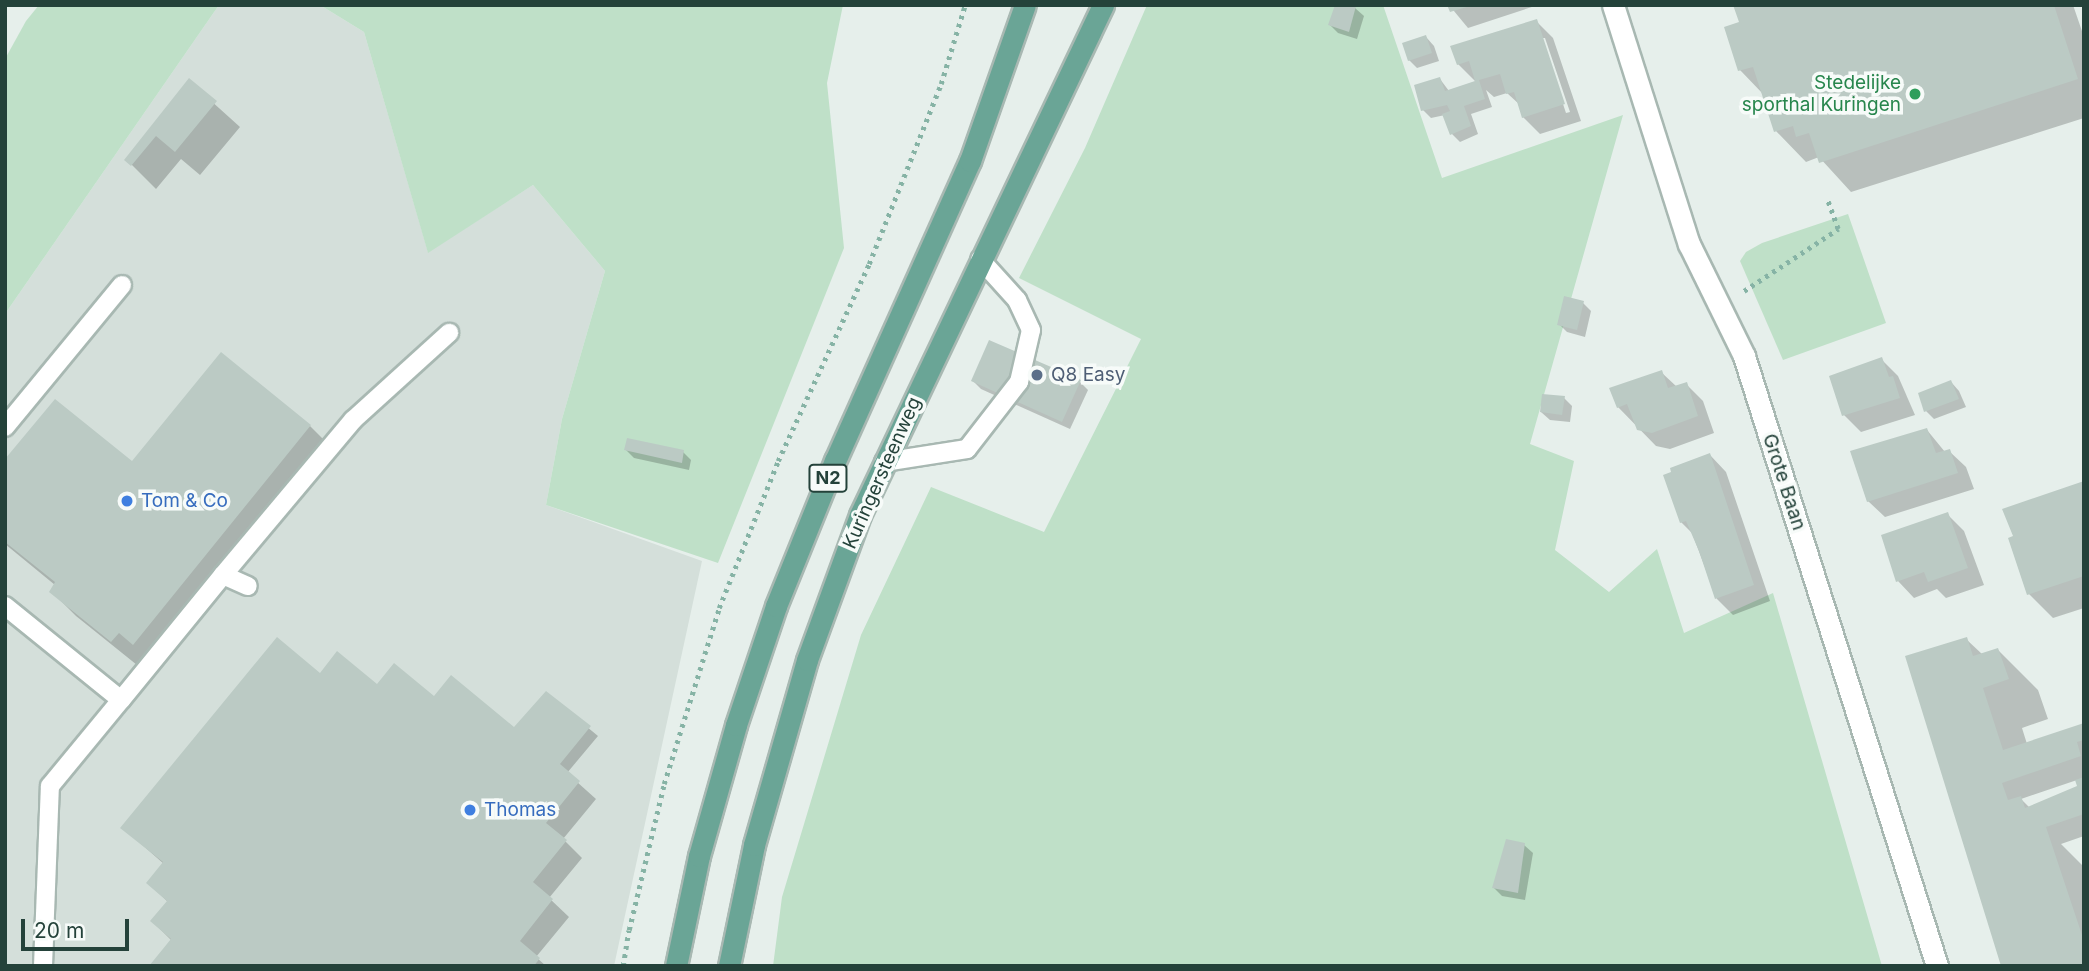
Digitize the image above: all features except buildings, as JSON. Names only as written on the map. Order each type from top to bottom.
[{"type":"main road","name":"N2","points":[[676,966],[699,856],[736,725],[776,606],[835,461],[970,161],[1025,5]]},
{"type":"main road","name":"Kuringersteenweg","points":[[729,966],[754,845],[807,660],[860,515],[979,259],[1103,5]]},
{"type":"street","name":"Grote Baan","points":[[1613,5],[1689,244],[1744,356],[1937,966]]},
{"type":"lane","points":[[884,462],[967,449],[1019,382],[1031,330],[1017,300],[979,259]]},
{"type":"lane","points":[[5,428],[122,285]]},
{"type":"lane","points":[[43,966],[50,786],[353,420],[449,333]]},
{"type":"lane","points":[[223,575],[248,586]]},
{"type":"lane","points":[[5,606],[121,700]]},
{"type":"path","points":[[623,966],[664,784],[719,608],[778,461],[869,264],[941,84],[965,5]]},
{"type":"path","points":[[1737,295],[1838,229],[1827,199]]},
{"type":"shaded area","points":[[219,5],[320,5],[364,32],[428,252],[533,185],[605,271],[562,419],[546,505],[702,561],[614,966],[5,966],[5,314]]},
{"type":"green space","points":[[39,5],[219,5],[5,314],[5,59],[26,21]]},
{"type":"green space","points":[[320,5],[843,5],[827,83],[844,248],[718,563],[546,505],[562,419],[605,271],[533,185],[428,253],[364,32]]},
{"type":"green space","points":[[1147,5],[1383,5],[1442,178],[1623,115],[1530,444],[1574,461],[1555,550],[1609,592],[1657,549],[1684,633],[1773,593],[1882,966],[773,966],[782,897],[861,635],[931,487],[1044,532],[1141,339],[1019,278],[1085,148]]},
{"type":"green space","points":[[1848,214],[1886,323],[1783,360],[1740,261],[1746,252],[1762,243]]},
{"type":"place","name":"Stedelijke sporthal Kuringen","points":[[1915,94]]},
{"type":"place","name":"Q8 Easy","points":[[1037,375]]},
{"type":"place","name":"Tom & Co","points":[[127,501]]},
{"type":"place","name":"Thomas","points":[[470,810]]}]
